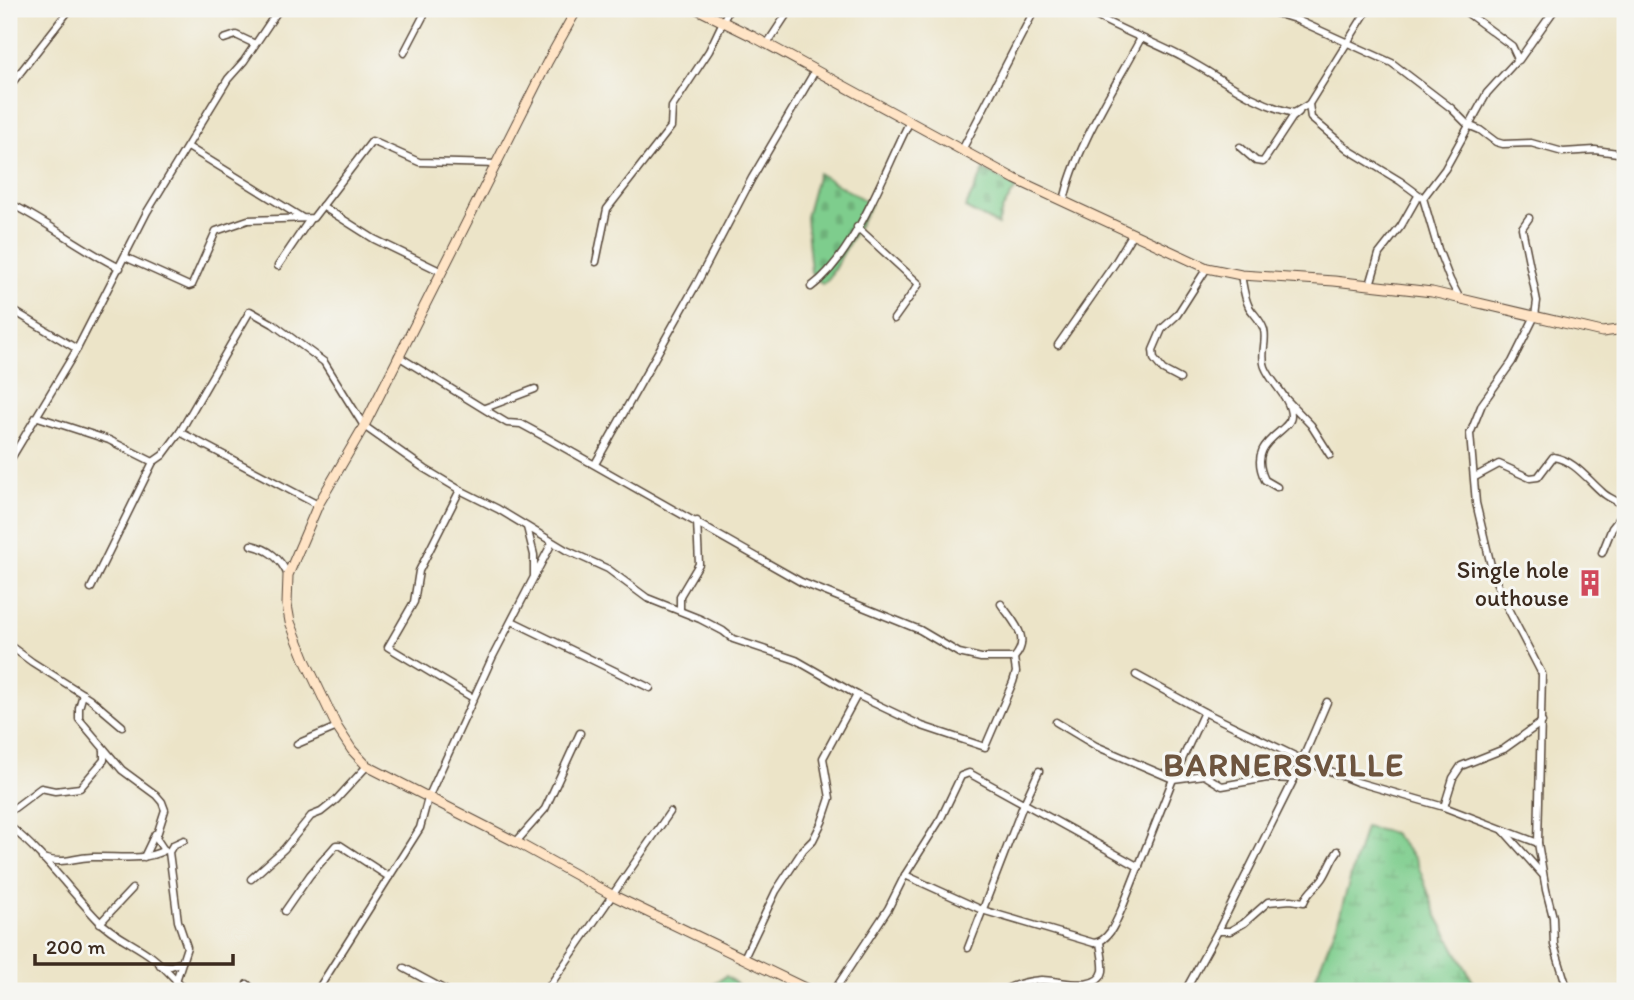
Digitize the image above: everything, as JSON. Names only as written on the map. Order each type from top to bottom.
[{"type":"main road","points":[[577,9],[364,426],[318,505],[288,575],[287,605],[290,622],[311,675],[337,727],[352,750],[367,766],[516,842],[612,895],[811,991]]},
{"type":"main road","points":[[696,9],[1015,179],[1207,268],[1241,275],[1302,278],[1432,292],[1602,332],[1625,329]]},
{"type":"street","points":[[12,83],[70,9]]},
{"type":"street","points":[[9,463],[77,349],[147,212],[228,79],[279,9]]},
{"type":"street","points":[[404,53],[427,9]]},
{"type":"street","points":[[596,262],[607,209],[671,127],[671,107],[709,51],[729,9]]},
{"type":"street","points":[[766,44],[790,9]]},
{"type":"street","points":[[962,150],[1035,9]]},
{"type":"street","points":[[1083,9],[1182,57],[1276,109],[1294,113],[1309,104]]},
{"type":"street","points":[[1263,9],[1295,19],[1392,64],[1451,108],[1468,125],[1503,144],[1531,143],[1563,152],[1595,150],[1625,154]]},
{"type":"street","points":[[1240,147],[1256,161],[1264,162],[1292,118],[1309,104],[1368,9]]},
{"type":"street","points":[[1462,9],[1512,46],[1517,52],[1516,64]]},
{"type":"street","points":[[1370,285],[1380,254],[1420,197],[1445,169],[1487,93],[1516,64],[1555,9]]},
{"type":"street","points":[[225,39],[236,35],[255,44]]},
{"type":"street","points":[[1064,201],[1067,186],[1079,158],[1141,38]]},
{"type":"street","points":[[595,464],[697,283],[752,178],[815,71]]},
{"type":"street","points":[[1309,104],[1311,118],[1349,150],[1400,181],[1420,197],[1438,249],[1460,299]]},
{"type":"street","points":[[811,287],[834,266],[857,227],[909,123]]},
{"type":"street","points":[[278,266],[306,218],[322,206],[372,141],[419,162],[498,164]]},
{"type":"street","points":[[188,147],[306,218]]},
{"type":"street","points":[[9,203],[40,218],[66,239],[120,268]]},
{"type":"street","points":[[322,206],[374,239],[442,272]]},
{"type":"street","points":[[125,257],[189,286],[194,282],[216,231],[248,220],[306,218]]},
{"type":"street","points":[[1529,218],[1522,228],[1537,301],[1535,316],[1512,362],[1482,404],[1470,434],[1476,503],[1493,574],[1542,674],[1538,843],[1553,917],[1554,945],[1568,991]]},
{"type":"street","points":[[857,227],[919,284],[894,319]]},
{"type":"street","points":[[1058,345],[1133,233]]},
{"type":"street","points":[[1180,379],[1163,370],[1154,359],[1153,351],[1162,329],[1177,315],[1207,268]]},
{"type":"street","points":[[1241,275],[1246,301],[1264,328],[1263,362],[1267,372],[1284,397],[1311,425],[1330,455]]},
{"type":"street","points":[[9,308],[77,349]]},
{"type":"street","points":[[91,588],[153,462],[163,455],[180,432],[250,311],[273,324],[324,362],[364,426],[460,490],[552,542],[608,569],[647,598],[680,610],[723,631],[733,639],[796,660],[857,695],[922,726],[985,747],[1013,682],[1016,672],[1014,658],[1022,648],[1022,636],[1001,604]]},
{"type":"street","points":[[398,356],[507,423],[521,424],[595,464],[801,582],[920,630],[959,653],[981,658],[1014,658]]},
{"type":"street","points":[[485,408],[535,389]]},
{"type":"street","points":[[1277,488],[1265,480],[1261,461],[1265,444],[1288,424],[1291,415],[1284,397]]},
{"type":"street","points":[[38,416],[109,440],[153,462]]},
{"type":"street","points":[[180,432],[318,505]]},
{"type":"street","points":[[1475,477],[1499,464],[1530,478],[1538,477],[1553,457],[1569,463],[1603,494],[1625,508],[1612,528],[1602,553]]},
{"type":"street","points":[[460,490],[419,570],[414,602],[388,647],[473,698]]},
{"type":"street","points":[[680,610],[680,596],[699,564],[697,521]]},
{"type":"street","points":[[527,527],[534,555],[534,577]]},
{"type":"street","points":[[317,991],[420,828],[428,798],[473,698],[552,542]]},
{"type":"street","points":[[251,545],[268,550],[288,575]]},
{"type":"street","points":[[512,621],[650,688]]},
{"type":"street","points":[[9,645],[83,694],[122,726]]},
{"type":"street","points":[[1136,675],[1204,712],[1303,760],[1356,782],[1444,807],[1538,843]]},
{"type":"street","points":[[83,694],[79,719],[122,771],[156,795],[165,810],[144,857]]},
{"type":"street","points":[[744,958],[776,891],[803,850],[813,840],[828,807],[828,781],[823,758],[857,695]]},
{"type":"street","points":[[1185,991],[1218,932],[1294,779],[1327,702]]},
{"type":"street","points":[[1003,991],[1014,985],[1043,980],[1084,985],[1098,979],[1103,971],[1100,943],[1115,923],[1173,779],[1204,712]]},
{"type":"street","points":[[1056,722],[1096,746],[1173,779],[1204,775],[1222,786],[1267,778],[1294,779]]},
{"type":"street","points":[[1444,807],[1452,778],[1461,766],[1504,749],[1542,722]]},
{"type":"street","points":[[298,744],[337,727]]},
{"type":"street","points":[[516,842],[545,809],[580,733]]},
{"type":"street","points":[[9,812],[41,788],[55,791],[80,788],[104,760],[104,747]]},
{"type":"street","points":[[251,879],[284,849],[311,816],[336,800],[367,766]]},
{"type":"street","points":[[968,948],[1023,805],[1039,771]]},
{"type":"street","points":[[834,991],[888,909],[964,774],[969,773],[1139,867]]},
{"type":"street","points":[[546,991],[670,813]]},
{"type":"street","points":[[9,826],[28,840],[100,923],[160,965],[187,991]]},
{"type":"street","points":[[1501,829],[1544,876]]},
{"type":"street","points":[[157,831],[156,838],[164,850]]},
{"type":"street","points":[[41,858],[62,863],[89,857],[114,859],[153,856],[184,840]]},
{"type":"street","points":[[173,845],[169,857],[173,893],[187,947],[176,981]]},
{"type":"street","points":[[285,911],[310,875],[336,845],[389,877]]},
{"type":"street","points":[[1218,932],[1230,931],[1244,923],[1269,902],[1304,902],[1324,877],[1330,861],[1338,851]]},
{"type":"street","points":[[905,875],[982,909],[1100,943]]},
{"type":"street","points":[[100,923],[132,889]]},
{"type":"street","points":[[160,965],[171,966],[182,962]]},
{"type":"street","points":[[404,968],[447,991]]},
{"type":"street","points":[[247,984],[254,991]]},
{"type":"green space","points":[[984,170],[1016,188],[1002,210],[998,225],[965,208]]},
{"type":"green space","points":[[818,173],[871,204],[828,280],[822,284],[811,272],[806,217]]},
{"type":"green space","points":[[1365,827],[1393,833],[1416,860],[1437,916],[1478,991],[1310,991],[1337,924]]},
{"type":"green space","points":[[726,976],[746,991],[705,991],[707,989]]},
{"type":"place","name":"Single hole outhouse","points":[[1590,583]]},
{"type":"district","name":"BARNERSVILLE","points":[[1284,765]]}]
